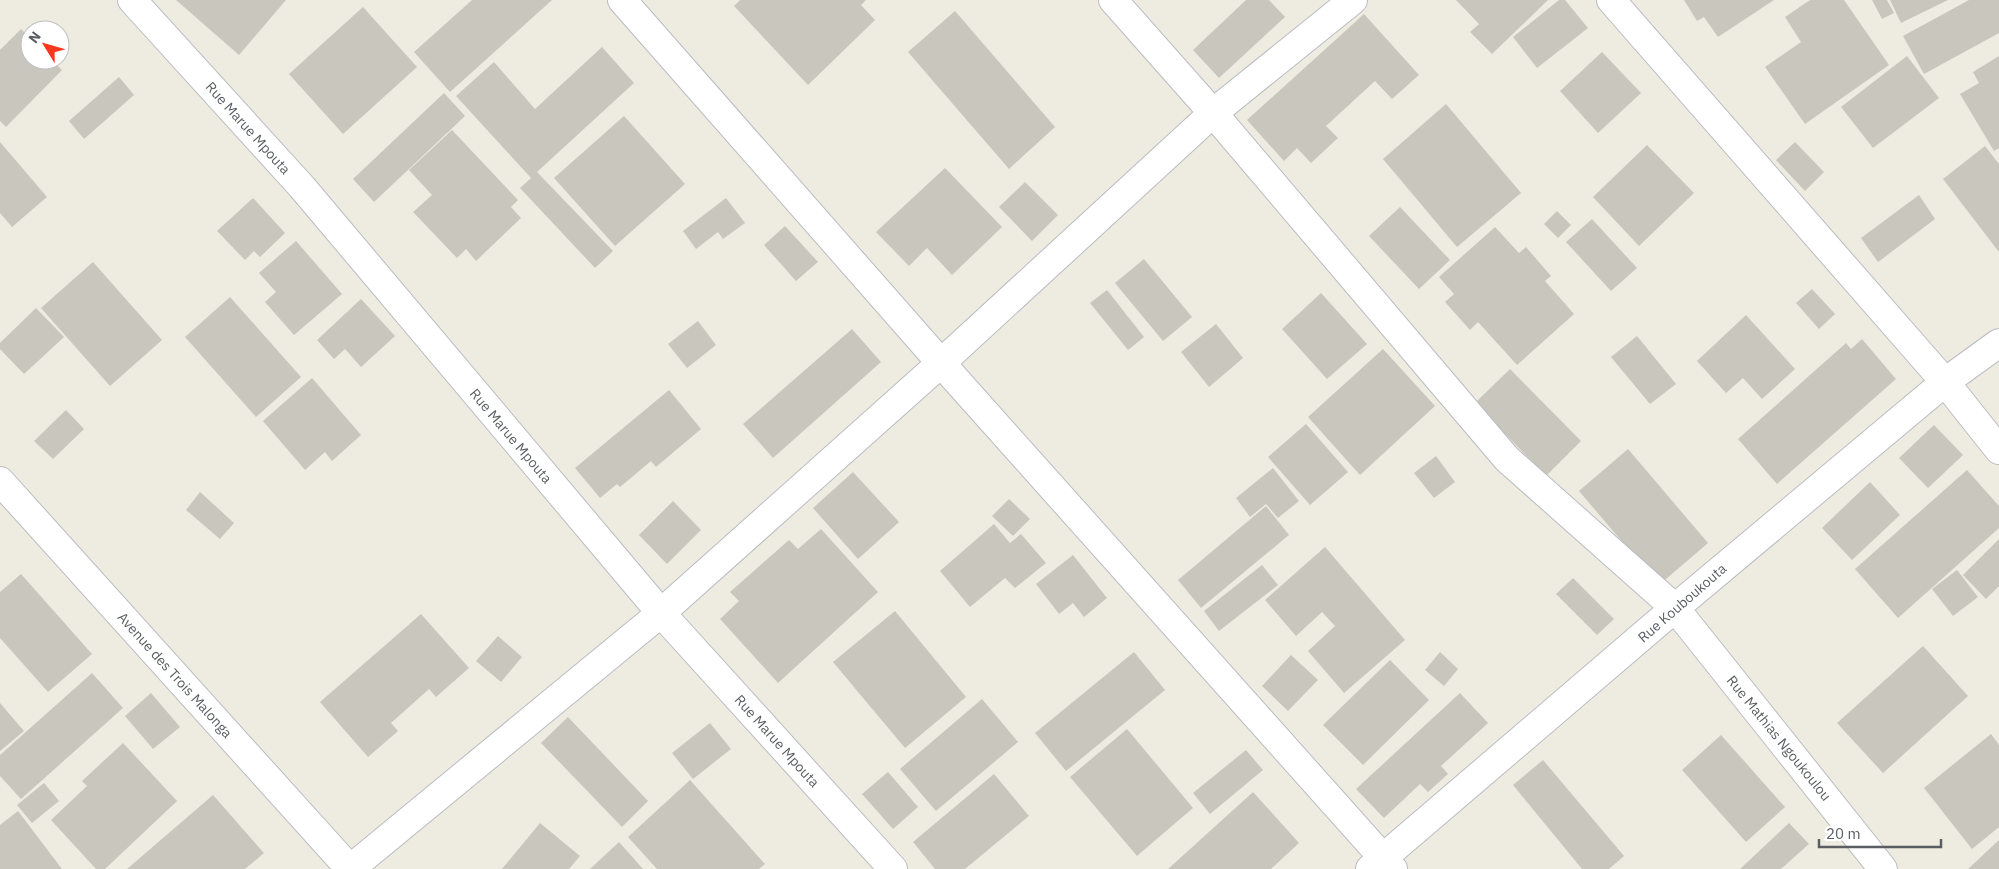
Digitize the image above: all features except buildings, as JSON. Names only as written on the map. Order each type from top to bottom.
[{"type":"street","name":"Rue Marue Mpouta","points":[[132,0],[302,187],[661,613],[893,869]]},
{"type":"street","points":[[622,0],[1382,865]]},
{"type":"street","name":"Rue Mathias Ngoukoulou","points":[[1113,0],[1213,113],[1508,459],[1675,608],[1883,869]]},
{"type":"street","points":[[350,869],[661,613],[941,363],[1213,113],[1353,0]]},
{"type":"street","points":[[1611,0],[1945,382],[1999,450]]},
{"type":"street","name":"Rue Kouboukouta","points":[[1382,865],[1675,608],[1945,382],[1999,343]]},
{"type":"street","name":"Avenue des Trois Malonga","points":[[0,481],[350,869]]}]
